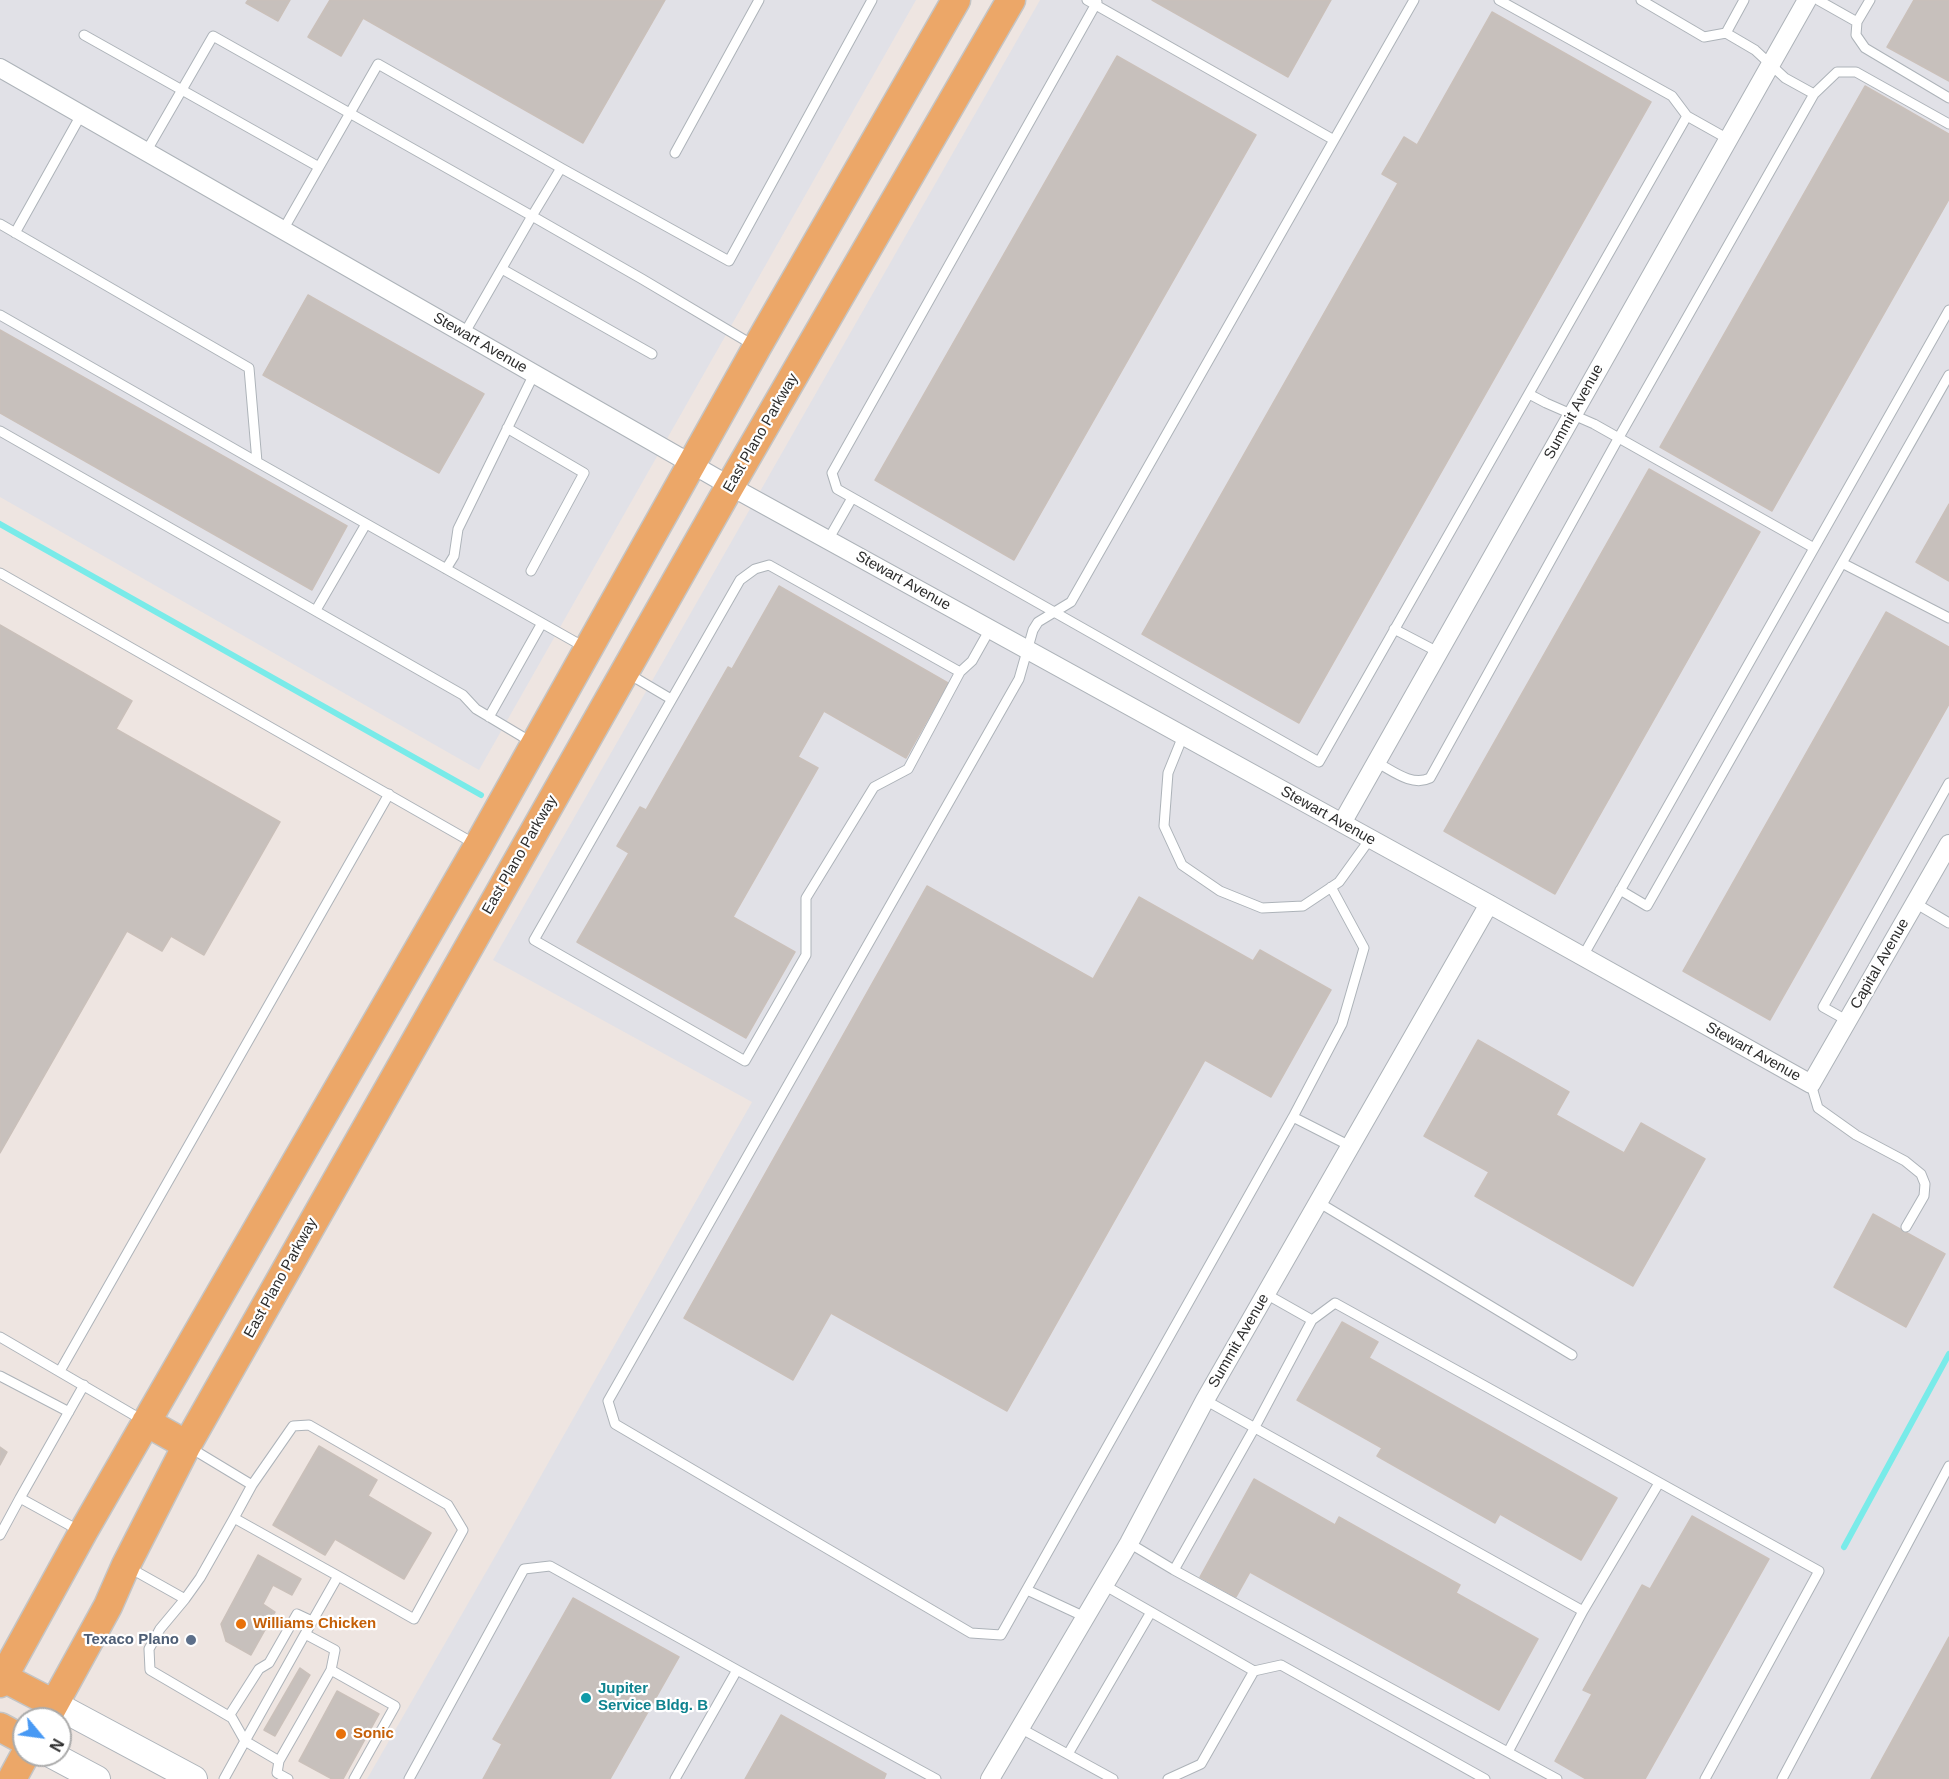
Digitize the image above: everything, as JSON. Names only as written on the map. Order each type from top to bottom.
[{"type":"main road","points":[[43,1707],[1,1679],[83,1532],[478,846],[757,347],[956,0]]},
{"type":"main road","name":"East Plano Parkway","points":[[53,1707],[108,1606],[126,1565],[187,1445],[730,486],[1011,0]]},
{"type":"main road","points":[[588,649],[626,672]]},
{"type":"main road","points":[[535,744],[572,765]]},
{"type":"main road","points":[[478,846],[514,866]]},
{"type":"main road","points":[[146,1422],[187,1445]]},
{"type":"main road","points":[[72,1722],[194,1779]]},
{"type":"main road","points":[[72,1766],[97,1779]]},
{"type":"street","name":"Summit Avenue","points":[[1342,823],[1807,0]]},
{"type":"street","name":"Stewart Avenue","points":[[0,68],[730,486],[1811,1084]]},
{"type":"street","name":"Capital Avenue","points":[[1811,1084],[1949,844]]},
{"type":"street","name":"Summit Avenue","points":[[990,1779],[1129,1543],[1206,1400],[1489,904]]},
{"type":"lane","points":[[675,153],[759,0]]},
{"type":"lane","points":[[283,230],[378,64],[729,261],[872,0]]},
{"type":"lane","points":[[1331,887],[1364,948],[1342,1024],[1293,1117],[1001,1635],[971,1633],[615,1424],[608,1401],[1019,679],[1029,651],[1033,630],[1038,622],[1071,602],[1414,0]]},
{"type":"lane","points":[[1499,0],[1672,96],[1687,116],[1728,139]]},
{"type":"lane","points":[[1641,0],[1704,37],[1726,33],[1755,50],[1785,78],[1814,94]]},
{"type":"lane","points":[[1726,33],[1744,0]]},
{"type":"lane","points":[[1818,0],[1857,22]]},
{"type":"lane","points":[[1870,0],[1857,22],[1856,35],[1865,48],[1949,98]]},
{"type":"lane","points":[[1334,140],[1093,2],[832,473],[837,489],[852,498],[1319,762],[1687,116]]},
{"type":"lane","points":[[84,35],[319,167]]},
{"type":"lane","points":[[146,152],[213,36],[532,216],[757,347]]},
{"type":"lane","points":[[1376,762],[1411,780],[1423,781],[1430,778],[1618,439],[1814,94],[1837,72],[1856,72],[1949,124]]},
{"type":"lane","points":[[15,233],[81,115]]},
{"type":"lane","points":[[464,334],[561,168]]},
{"type":"lane","points":[[0,224],[249,368],[257,462]]},
{"type":"lane","points":[[502,269],[652,354]]},
{"type":"lane","points":[[1583,956],[1949,310]]},
{"type":"lane","points":[[0,315],[588,649]]},
{"type":"lane","points":[[446,569],[454,556],[458,529],[534,374]]},
{"type":"lane","points":[[1620,890],[1647,906],[1949,375]]},
{"type":"lane","points":[[1529,394],[1593,424],[1814,548]]},
{"type":"lane","points":[[507,428],[584,473],[531,572]]},
{"type":"lane","points":[[0,431],[463,695],[476,709],[535,744]]},
{"type":"lane","points":[[828,540],[852,498]]},
{"type":"lane","points":[[316,610],[366,524]]},
{"type":"lane","points":[[1842,563],[1949,618]]},
{"type":"lane","points":[[960,672],[769,565],[755,569],[740,580],[534,940],[745,1061],[806,955],[807,898],[874,787],[908,769],[960,672],[972,661],[990,630]]},
{"type":"lane","points":[[0,573],[478,846]]},
{"type":"lane","points":[[489,717],[542,623]]},
{"type":"lane","points":[[1394,629],[1438,652]]},
{"type":"lane","points":[[626,672],[671,699]]},
{"type":"lane","points":[[1183,736],[1168,773],[1164,825],[1182,865],[1220,891],[1262,908],[1303,906],[1339,882],[1370,839]]},
{"type":"lane","points":[[1848,1021],[1823,1008],[1949,783]]},
{"type":"lane","points":[[60,1371],[389,794]]},
{"type":"lane","points":[[1915,903],[1949,923]]},
{"type":"lane","points":[[1811,1084],[1818,1108],[1856,1134],[1905,1161],[1921,1174],[1925,1184],[1924,1196],[1906,1227]]},
{"type":"lane","points":[[1293,1117],[1350,1146]]},
{"type":"lane","points":[[1318,1202],[1572,1355]]},
{"type":"lane","points":[[1266,1294],[1312,1320]]},
{"type":"lane","points":[[1174,1570],[1255,1428],[1312,1320],[1335,1303],[1819,1571],[1705,1779]]},
{"type":"lane","points":[[0,1337],[146,1422]]},
{"type":"lane","points":[[0,1376],[69,1412]]},
{"type":"lane","points":[[0,1535],[84,1385]]},
{"type":"lane","points":[[1206,1400],[1583,1611]]},
{"type":"lane","points":[[234,1518],[414,1619],[463,1530],[448,1505],[309,1425],[293,1426],[252,1485],[200,1578],[159,1629],[148,1650],[150,1670],[230,1716],[245,1741],[279,1761]]},
{"type":"lane","points":[[187,1445],[252,1485]]},
{"type":"lane","points":[[1782,1779],[1949,1466]]},
{"type":"lane","points":[[1508,1752],[1583,1611],[1659,1483]]},
{"type":"lane","points":[[20,1498],[83,1532]]},
{"type":"lane","points":[[1129,1543],[1174,1570],[1557,1779]]},
{"type":"lane","points":[[126,1565],[185,1599]]},
{"type":"lane","points":[[409,1779],[524,1569],[550,1566],[932,1778]]},
{"type":"lane","points":[[224,1779],[338,1576]]},
{"type":"lane","points":[[1104,1585],[1254,1671],[1281,1665],[1485,1779]]},
{"type":"lane","points":[[1027,1590],[1085,1617]]},
{"type":"lane","points":[[1068,1754],[1150,1612]]},
{"type":"lane","points":[[230,1716],[259,1669],[269,1663],[297,1614],[312,1621]]},
{"type":"lane","points":[[288,1779],[277,1773],[279,1761],[330,1670],[335,1650],[305,1634]]},
{"type":"lane","points":[[330,1670],[395,1706],[354,1779]]},
{"type":"lane","points":[[675,1779],[736,1670]]},
{"type":"lane","points":[[1168,1779],[1201,1764],[1254,1671]]},
{"type":"lane","points":[[1020,1728],[1113,1779]]},
{"type":"shaded area","points":[[0,0],[916,0],[479,770],[0,497]]},
{"type":"shaded area","points":[[1040,0],[1949,0],[1949,1779],[367,1779],[752,1102],[493,960]]},
{"type":"building","points":[[248,0],[290,0],[278,21],[246,3]]},
{"type":"building","points":[[330,0],[665,0],[583,143],[363,18],[341,56],[308,37]]},
{"type":"building","points":[[1152,0],[1331,0],[1288,77]]},
{"type":"building","points":[[1914,0],[1949,0],[1949,81],[1887,47]]},
{"type":"building","points":[[1492,12],[1651,102],[1299,723],[1142,634],[1398,183],[1382,174],[1404,137],[1417,145]]},
{"type":"building","points":[[1117,56],[1256,135],[1014,560],[875,480]]},
{"type":"building","points":[[1865,86],[1949,134],[1949,199],[1772,511],[1660,447]]},
{"type":"building","points":[[308,295],[484,394],[439,473],[263,375]]},
{"type":"building","points":[[0,330],[347,526],[312,590],[0,413]]},
{"type":"building","points":[[1649,469],[1760,532],[1555,894],[1444,831]]},
{"type":"building","points":[[1949,504],[1949,581],[1916,562]]},
{"type":"building","points":[[779,586],[948,683],[906,758],[824,711],[798,757],[818,768],[733,917],[795,952],[746,1038],[577,942],[629,853],[617,846],[640,807],[646,810],[728,667],[732,669]]},
{"type":"building","points":[[1886,612],[1949,647],[1949,704],[1770,1020],[1683,971]]},
{"type":"building","points":[[0,625],[132,701],[116,729],[280,822],[204,955],[171,936],[162,951],[127,931],[0,1153]]},
{"type":"building","points":[[927,886],[1093,979],[1139,897],[1253,961],[1260,950],[1331,990],[1271,1097],[1205,1060],[1007,1411],[831,1313],[793,1380],[684,1318]]},
{"type":"building","points":[[1478,1040],[1569,1092],[1556,1115],[1624,1153],[1641,1123],[1705,1159],[1633,1286],[1475,1196],[1489,1172],[1424,1136]]},
{"type":"building","points":[[1873,1214],[1945,1254],[1906,1327],[1834,1287]]},
{"type":"building","points":[[1342,1322],[1378,1342],[1369,1358],[1617,1498],[1581,1560],[1500,1514],[1495,1523],[1377,1456],[1382,1448],[1297,1400]]},
{"type":"building","points":[[319,1446],[377,1480],[368,1496],[431,1533],[404,1579],[335,1539],[325,1555],[273,1525]]},
{"type":"building","points":[[0,1447],[7,1452],[0,1465]]},
{"type":"building","points":[[1254,1479],[1335,1525],[1339,1517],[1460,1585],[1456,1593],[1538,1639],[1499,1710],[1250,1572],[1236,1597],[1200,1577]]},
{"type":"building","points":[[1692,1516],[1769,1559],[1645,1779],[1586,1779],[1555,1761],[1592,1694],[1583,1690],[1642,1585],[1650,1589]]},
{"type":"building","points":[[258,1555],[301,1579],[292,1595],[273,1585],[263,1604],[275,1612],[251,1655],[226,1641],[221,1624]]},
{"type":"building","name":"Jupiter Service Bldg. B","points":[[573,1598],[679,1657],[610,1779],[483,1779],[502,1744],[493,1739]]},
{"type":"building","points":[[1949,1637],[1949,1779],[1871,1779]]},
{"type":"building","points":[[300,1668],[310,1675],[275,1736],[264,1730]]},
{"type":"building","points":[[337,1691],[379,1714],[343,1779],[332,1779],[299,1761]]},
{"type":"building","points":[[781,1715],[886,1774],[884,1779],[745,1779]]},
{"type":"waterway","points":[[0,524],[481,795]]},
{"type":"waterway","points":[[1844,1547],[1949,1354]]},
{"type":"place","name":"Williams Chicken","points":[[241,1624]]},
{"type":"place","name":"Texaco Plano","points":[[191,1640]]},
{"type":"place","name":"Jupiter Service Bldg. B","points":[[586,1698]]},
{"type":"place","name":"Sonic","points":[[341,1734]]}]
